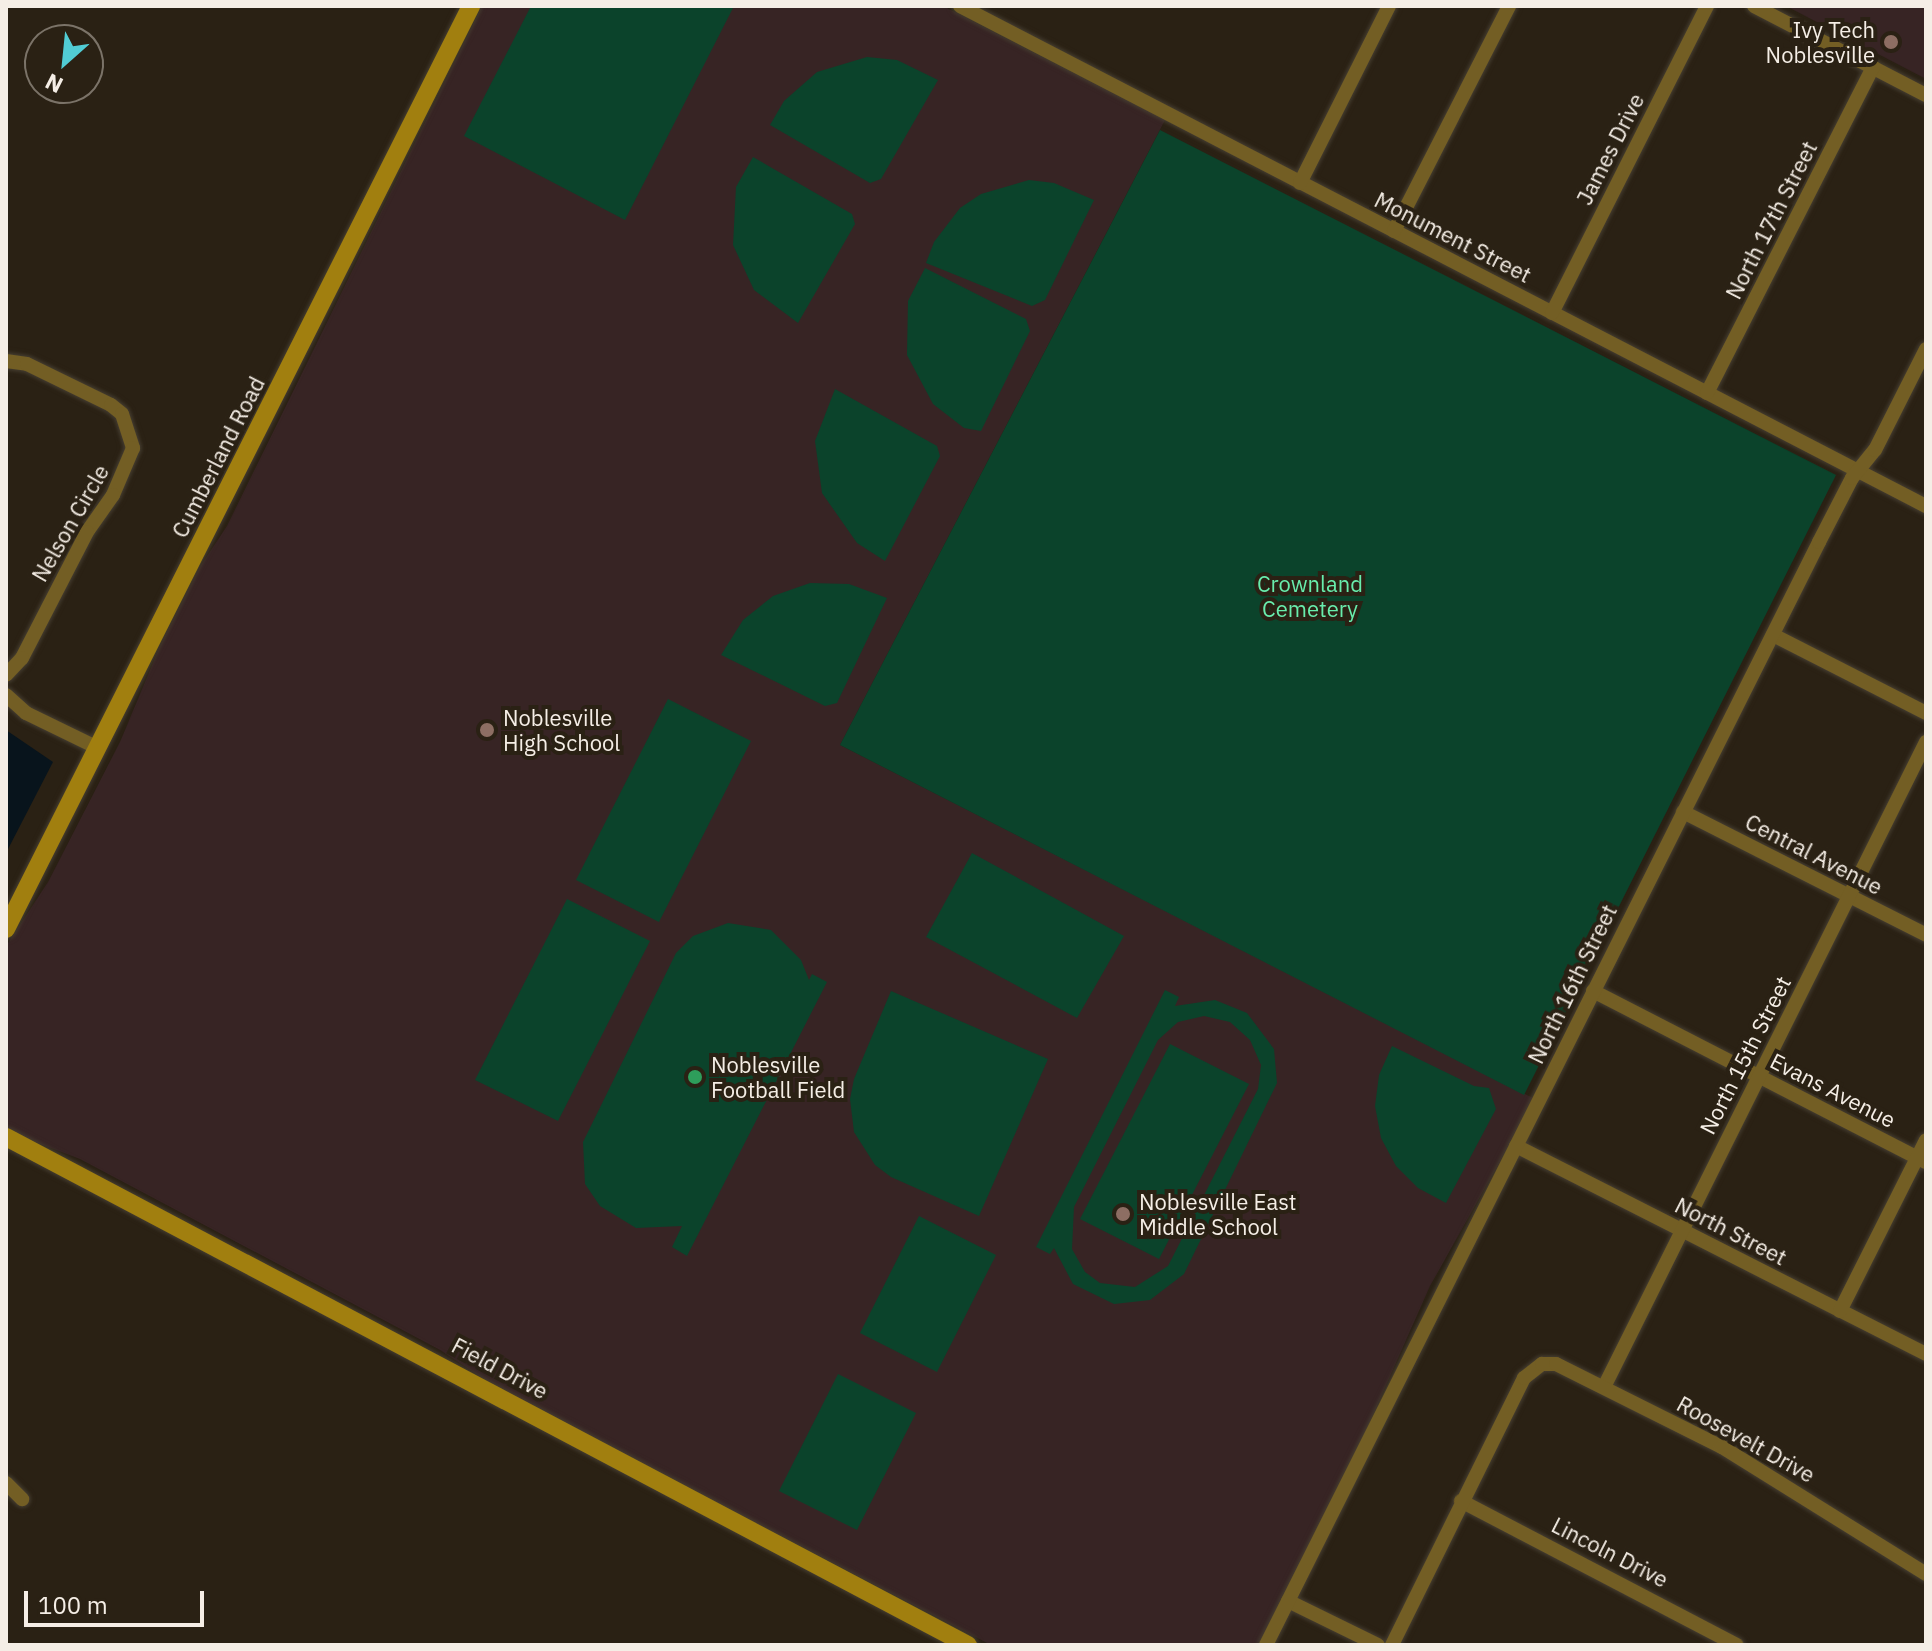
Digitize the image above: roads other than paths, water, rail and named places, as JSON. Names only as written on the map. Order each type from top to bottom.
[{"type":"street","name":"Cumberland Road","points":[[6,929],[471,6]]},
{"type":"street","name":"Monument Street","points":[[960,6],[1926,506]]},
{"type":"street","points":[[1300,183],[1389,6]]},
{"type":"street","points":[[1394,231],[1509,6]]},
{"type":"street","name":"James Drive","points":[[1552,313],[1707,6]]},
{"type":"street","points":[[1754,6],[1926,95]]},
{"type":"street","name":"North 17th Street","points":[[1707,393],[1873,67]]},
{"type":"street","name":"North 16th Street","points":[[1266,1645],[1773,635],[1858,471],[1875,450],[1926,349]]},
{"type":"street","name":"Nelson Circle","points":[[6,361],[27,364],[111,405],[122,414],[133,448],[113,495],[87,532],[22,658],[6,675]]},
{"type":"street","points":[[1773,635],[1926,713]]},
{"type":"street","points":[[8,702],[98,748]]},
{"type":"street","name":"North 15th Street","points":[[1604,1387],[1926,742]]},
{"type":"street","name":"Central Avenue","points":[[1683,812],[1926,935]]},
{"type":"street","name":"Evans Avenue","points":[[1593,991],[1922,1159]]},
{"type":"street","name":"Field Drive","points":[[7,1138],[968,1645]]},
{"type":"street","points":[[1840,1311],[1922,1159],[1926,1140]]},
{"type":"street","name":"North Street","points":[[1516,1146],[1926,1354]]},
{"type":"street","name":"Roosevelt Drive","points":[[1461,1501],[1524,1378],[1536,1367],[1556,1364],[1722,1447],[1926,1574]]},
{"type":"street","points":[[6,1483],[22,1499]]},
{"type":"street","points":[[1392,1645],[1461,1501]]},
{"type":"street","name":"Lincoln Drive","points":[[1461,1501],[1737,1645]]},
{"type":"street","points":[[1288,1601],[1378,1645]]},
{"type":"place","name":"Ivy Tech Noblesville","points":[[1891,42]]},
{"type":"place","name":"Noblesville High School","points":[[487,730]]},
{"type":"place","name":"Noblesville Football Field","points":[[695,1077]]},
{"type":"place","name":"Noblesville East Middle School","points":[[1123,1214]]},
{"type":"park label","name":"Crownland Cemetery","points":[[1310,596]]}]
